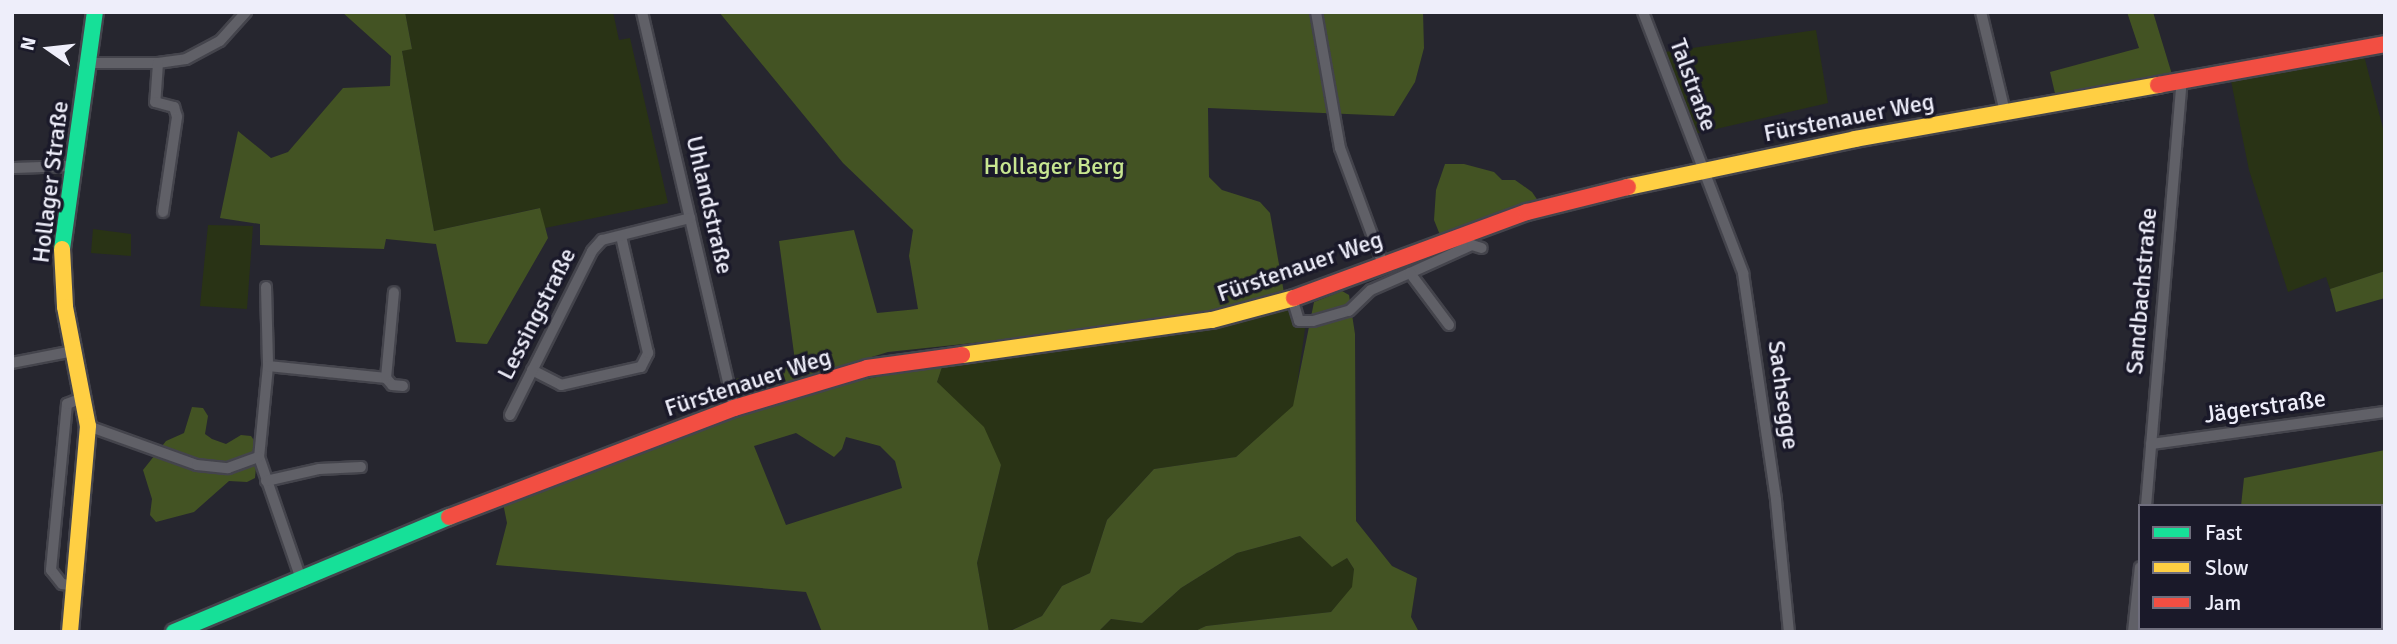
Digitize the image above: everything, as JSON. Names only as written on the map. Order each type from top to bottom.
[{"type":"street","name":"Hollager Straße","points":[[70,632],[88,426],[63,289],[62,251],[94,12]]},
{"type":"street","points":[[88,63],[158,64],[204,51],[246,12]]},
{"type":"street","name":"Uhlandstraße","points":[[642,12],[734,408]]},
{"type":"street","points":[[1316,12],[1340,148],[1383,264]]},
{"type":"street","name":"Talstraße","points":[[1643,12],[1704,171]]},
{"type":"street","points":[[1981,12],[2005,111]]},
{"type":"street","name":"Fürstenauer Weg","points":[[174,632],[302,582],[517,489],[734,408],[867,368],[1177,327],[1292,299],[1527,212],[1704,171],[2005,111],[2385,44]]},
{"type":"street","points":[[158,64],[155,103],[174,107],[177,117],[163,212]]},
{"type":"street","name":"Sandbachstraße","points":[[2146,504],[2182,79]]},
{"type":"street","points":[[12,168],[73,166]]},
{"type":"street","name":"Sachsegge","points":[[1704,171],[1744,273],[1776,500],[1789,632]]},
{"type":"street","name":"Lessingstraße","points":[[510,415],[592,251],[602,240],[690,218]]},
{"type":"street","points":[[532,370],[561,384],[641,367],[648,353],[621,236]]},
{"type":"street","points":[[1292,299],[1299,321],[1313,321],[1349,312],[1371,290],[1447,255],[1472,246],[1482,248]]},
{"type":"street","points":[[1410,273],[1449,325]]},
{"type":"street","points":[[266,287],[268,366],[259,457],[302,582]]},
{"type":"street","points":[[386,378],[394,292]]},
{"type":"street","points":[[12,363],[74,351]]},
{"type":"street","points":[[268,366],[386,378],[392,385],[403,386]]},
{"type":"street","points":[[76,586],[62,584],[51,570],[67,404],[84,397]]},
{"type":"street","name":"Jägerstraße","points":[[2151,444],[2385,412]]},
{"type":"street","points":[[88,426],[197,465],[228,468],[259,457]]},
{"type":"street","points":[[266,481],[319,469],[361,467]]},
{"type":"street","points":[[2133,632],[2138,586]]},
{"type":"green space","points":[[342,12],[405,12],[412,49],[402,51],[434,231],[540,208],[548,238],[487,344],[456,342],[436,244],[386,239],[384,249],[260,245],[260,224],[220,218],[238,131],[271,158],[288,152],[343,88],[390,86],[391,56]]},
{"type":"green space","points":[[405,12],[613,12],[619,40],[630,38],[668,203],[545,228],[539,208],[434,231],[402,51],[412,48]]},
{"type":"green space","name":"Hollager Berg","points":[[719,12],[1423,12],[1424,48],[1415,82],[1394,116],[1208,108],[1209,177],[1222,190],[1260,202],[1270,213],[1284,293],[1218,311],[1116,328],[888,352],[741,397],[736,379],[795,361],[779,241],[854,230],[877,313],[918,309],[909,256],[913,230],[843,163]]},
{"type":"green space","points":[[2127,12],[2153,12],[2174,81],[2057,102],[2050,72],[2139,48]]},
{"type":"green space","points":[[1816,30],[1828,103],[1690,135],[1658,53]]},
{"type":"green space","points":[[2362,48],[2385,136],[2385,271],[2330,289],[2326,277],[2288,292],[2249,170],[2229,71]]},
{"type":"green space","points":[[1445,164],[1464,164],[1494,172],[1502,180],[1515,180],[1532,192],[1543,208],[1442,240],[1434,220],[1436,190]]},
{"type":"green space","points":[[208,225],[253,226],[247,309],[200,306]]},
{"type":"green space","points":[[93,229],[131,234],[131,256],[91,253]]},
{"type":"green space","points":[[2385,271],[2385,298],[2336,312],[2330,289]]},
{"type":"green space","points":[[1342,291],[1349,295],[1355,334],[1356,521],[1392,566],[1417,578],[1411,617],[1419,632],[1193,632],[1206,626],[1331,612],[1352,587],[1354,569],[1347,558],[1332,567],[1300,536],[1237,553],[1181,588],[1142,623],[1111,619],[1098,632],[1008,632],[1042,616],[1062,586],[1090,573],[1107,520],[1154,469],[1236,457],[1293,406],[1314,302]]},
{"type":"green space","points":[[1286,301],[1306,322],[1294,406],[1236,457],[1154,469],[1107,520],[1090,573],[1062,586],[1042,616],[1007,632],[989,632],[977,563],[1001,465],[937,382],[946,354]]},
{"type":"green space","points":[[943,364],[937,382],[984,427],[1001,465],[977,563],[989,632],[822,632],[806,592],[496,565],[507,523],[503,503],[715,421],[841,384]],"holes":[[[796,433],[834,457],[842,449],[846,437],[880,446],[895,461],[902,488],[786,525],[754,446]]]},
{"type":"green space","points":[[192,407],[203,408],[208,416],[205,434],[212,439],[226,444],[241,435],[251,436],[258,446],[255,478],[247,482],[229,481],[194,512],[156,522],[150,515],[152,499],[143,470],[166,441],[184,433]]},
{"type":"green space","points":[[2385,450],[2385,632],[2229,632],[2383,630],[2383,504],[2241,504],[2244,478]]},
{"type":"green space","points":[[1300,536],[1332,566],[1347,558],[1354,569],[1353,587],[1331,612],[1206,626],[1193,632],[1098,632],[1111,619],[1142,623],[1181,588],[1237,553]]},
{"type":"waterway","points":[[2089,106],[2172,91]]},
{"type":"waterway","points":[[2068,109],[2081,107]]},
{"type":"traffic: fast","points":[[62,249],[95,12]]},
{"type":"traffic: fast","points":[[174,632],[449,517]]},
{"type":"traffic: slow","points":[[1628,187],[1855,139],[2158,85]]},
{"type":"traffic: slow","points":[[62,249],[65,307],[88,426],[70,632]]},
{"type":"traffic: slow","points":[[962,355],[1212,320],[1294,298]]},
{"type":"traffic: jam","points":[[2158,85],[2385,44]]},
{"type":"traffic: jam","points":[[1294,298],[1527,212],[1628,187]]},
{"type":"traffic: jam","points":[[449,517],[734,408],[867,368],[962,355]]}]
